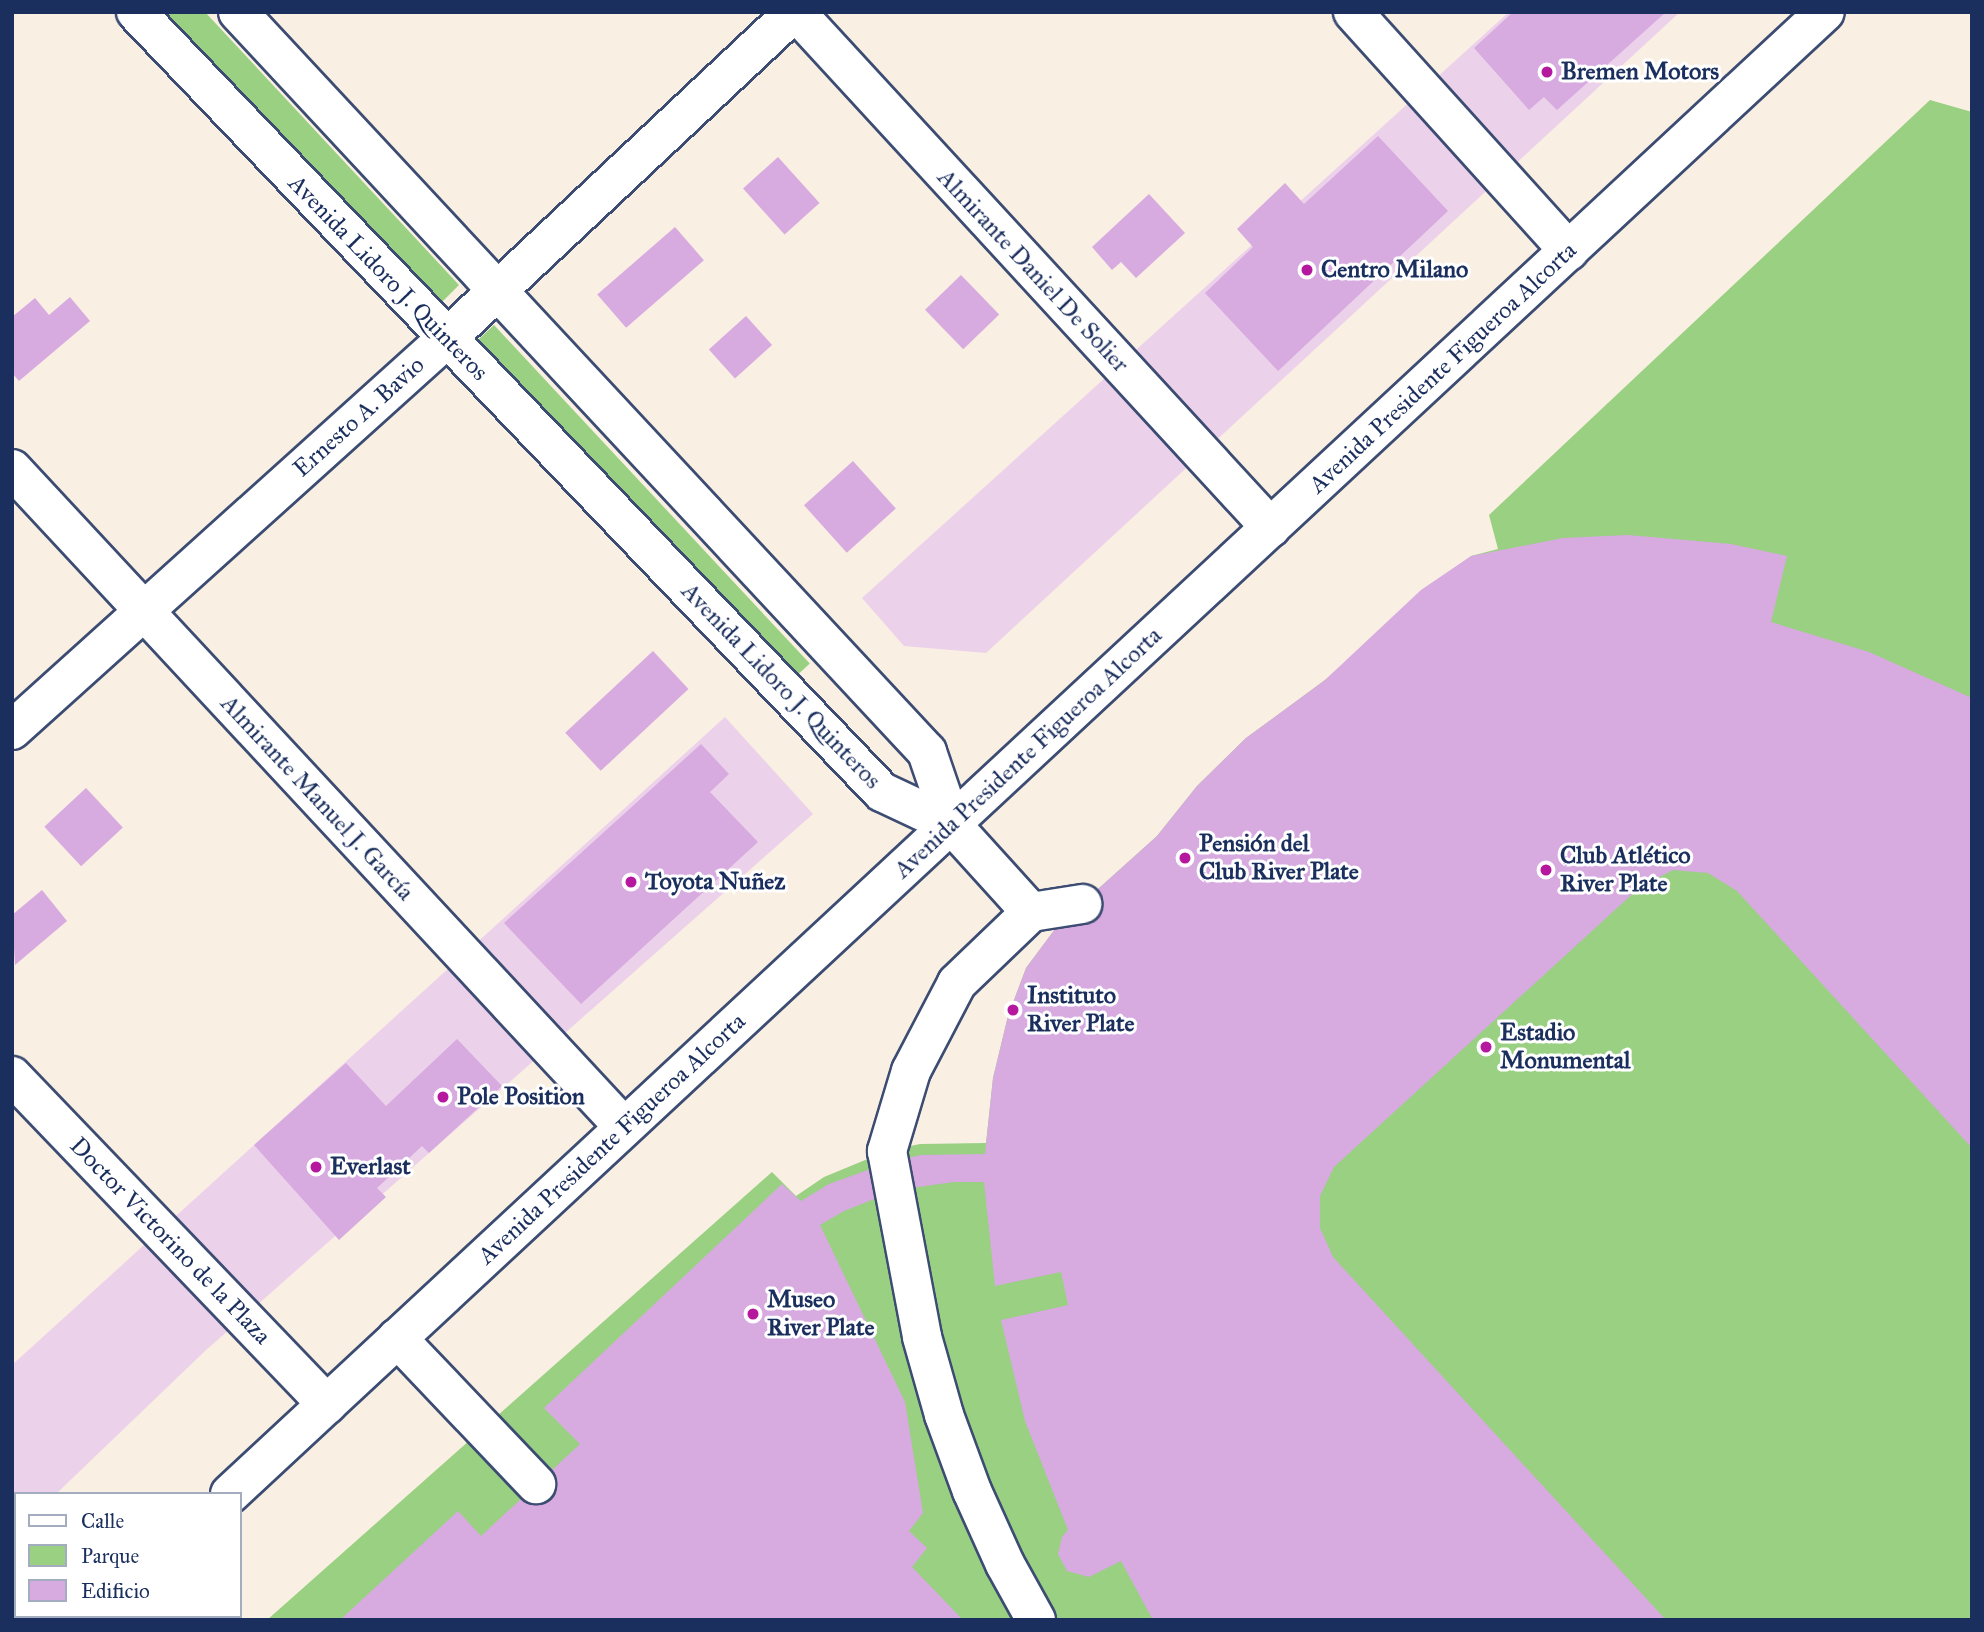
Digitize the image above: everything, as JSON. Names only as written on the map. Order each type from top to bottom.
[{"type":"street","name":"Avenida Lidoro J. Quinteros","points":[[136,12],[882,792],[952,825]]},
{"type":"street","points":[[238,12],[927,752],[952,825],[1031,912]]},
{"type":"street","name":"Ernesto A. Bavio","points":[[12,730],[446,339],[795,12]]},
{"type":"street","name":"Almirante Daniel De Solier","points":[[795,12],[1271,528]]},
{"type":"street","points":[[1353,12],[1569,251]]},
{"type":"street","name":"Avenida Presidente Figueroa Alcorta","points":[[232,1492],[1825,12]]},
{"type":"street","name":"Almirante Manuel J. García","points":[[12,469],[623,1126]]},
{"type":"street","points":[[1035,1620],[972,1490],[944,1415],[922,1337],[887,1151],[911,1071],[957,983],[1031,912],[1082,904]]},
{"type":"street","name":"Doctor Victorino de la Plaza","points":[[12,1076],[327,1405]]},
{"type":"street","points":[[397,1338],[536,1484]]},
{"type":"shaded area","points":[[1509,12],[1680,12],[986,653],[904,646],[862,598]]},
{"type":"shaded area","points":[[725,717],[813,814],[205,1351],[58,1492],[14,1492],[12,1535],[12,1365]]},
{"type":"green space","points":[[160,12],[205,12],[459,285],[438,306]]},
{"type":"green space","name":"Club Atlético River Plate","points":[[1930,100],[1972,112],[1972,1620],[267,1620],[772,1172],[796,1196],[824,1177],[887,1151],[920,1144],[986,1143],[993,1078],[1008,1016],[1026,968],[1058,925],[1157,836],[1197,786],[1246,738],[1325,680],[1471,556],[1498,549],[1489,515]]},
{"type":"green space","points":[[494,325],[810,664],[788,684],[472,345]]},
{"type":"building","name":"Bremen Motors","points":[[1513,12],[1666,12],[1557,110],[1544,97],[1529,110],[1474,48]]},
{"type":"building","name":"Centro Milano","points":[[1378,136],[1448,211],[1278,371],[1205,293],[1253,247],[1237,229],[1285,183],[1304,204]]},
{"type":"building","points":[[778,157],[819,203],[785,235],[743,188]]},
{"type":"building","points":[[1149,194],[1185,233],[1136,278],[1121,262],[1112,270],[1092,247]]},
{"type":"building","points":[[675,227],[704,260],[626,328],[597,295]]},
{"type":"building","points":[[961,275],[999,315],[963,349],[925,310]]},
{"type":"building","points":[[70,297],[90,321],[19,381],[12,373],[12,317],[35,298],[49,315]]},
{"type":"building","points":[[746,316],[772,345],[735,378],[709,349]]},
{"type":"building","points":[[853,461],[896,509],[847,553],[804,505]]},
{"type":"building","name":"Estadio Monumental","points":[[1628,535],[1731,544],[1787,556],[1771,622],[1869,652],[1972,698],[1972,1148],[1737,891],[1708,873],[1673,870],[1640,887],[1334,1167],[1320,1196],[1320,1228],[1333,1257],[1666,1620],[1153,1620],[1121,1561],[1089,1577],[1067,1571],[1058,1554],[1062,1537],[1068,1530],[1025,1421],[1001,1320],[1068,1305],[1061,1272],[995,1286],[984,1182],[954,1182],[897,1190],[844,1211],[820,1225],[905,1402],[923,1513],[909,1531],[927,1548],[912,1567],[963,1620],[340,1620],[458,1511],[481,1536],[580,1444],[544,1408],[782,1184],[801,1201],[829,1184],[890,1162],[921,1155],[985,1154],[993,1078],[1008,1016],[1026,968],[1058,925],[1157,836],[1197,786],[1246,738],[1325,680],[1421,590],[1471,556],[1563,538]]},
{"type":"building","points":[[653,651],[688,689],[601,771],[565,733]]},
{"type":"building","name":"Toyota Nuñez","points":[[701,744],[729,774],[710,792],[758,842],[581,1004],[504,923]]},
{"type":"building","points":[[86,788],[123,827],[81,866],[44,827]]},
{"type":"building","points":[[42,890],[67,921],[15,965],[12,915]]},
{"type":"building","points":[[457,1039],[502,1086],[429,1153],[422,1146],[377,1188],[386,1197],[339,1240],[254,1145],[346,1063],[386,1106]]},
{"type":"place","name":"Bremen Motors","points":[[1547,72]]},
{"type":"place","name":"Centro Milano","points":[[1307,270]]},
{"type":"place","name":"Pensión del Club River Plate","points":[[1185,858]]},
{"type":"place","name":"Club Atlético River Plate","points":[[1546,870]]},
{"type":"place","name":"Toyota Nuñez","points":[[631,882]]},
{"type":"place","name":"Instituto River Plate","points":[[1013,1010]]},
{"type":"place","name":"Estadio Monumental","points":[[1486,1047]]},
{"type":"place","name":"Pole Position","points":[[443,1097]]},
{"type":"place","name":"Everlast","points":[[316,1167]]},
{"type":"place","name":"Museo River Plate","points":[[753,1314]]}]
